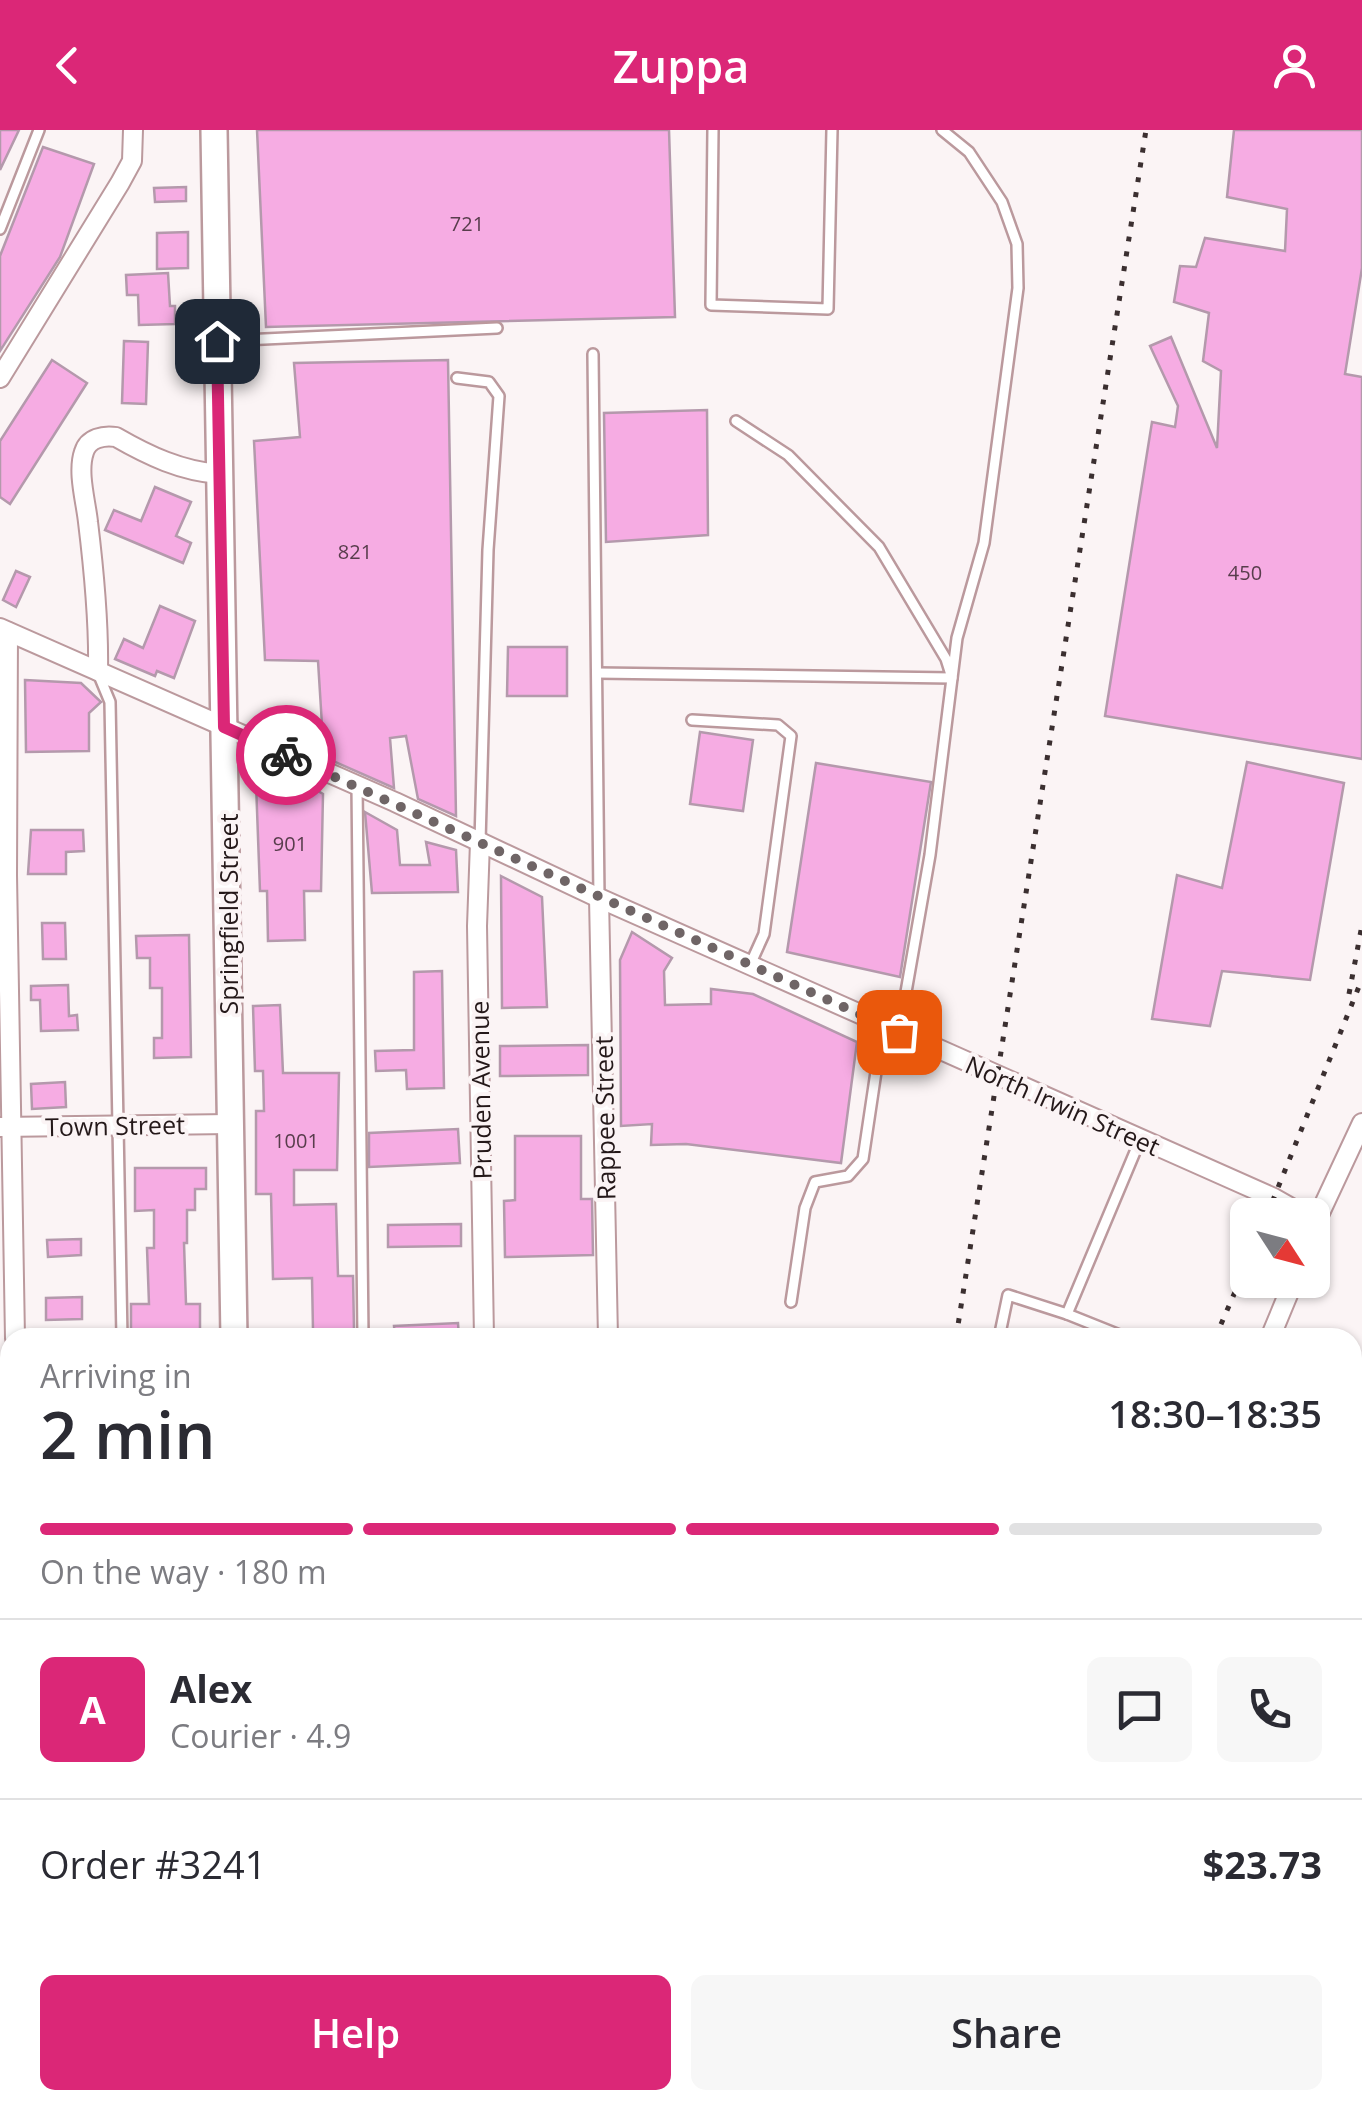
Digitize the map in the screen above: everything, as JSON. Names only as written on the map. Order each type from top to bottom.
[{"type":"main road","name":"Springfield Street","points":[[214,130],[234,1328]]},
{"type":"street","points":[[0,378],[126,172],[132,160],[133,130]]},
{"type":"street","points":[[98,671],[83,452],[88,444],[106,436],[172,466],[219,474]]},
{"type":"street","points":[[4,630],[6,1127],[16,1328]]},
{"type":"street","name":"North Irwin Street","points":[[4,630],[1274,1198]]},
{"type":"street","name":"Pruden Avenue","points":[[480,842],[477,926],[484,1328]]},
{"type":"street","name":"Rappee Street","points":[[599,898],[608,1328]]},
{"type":"street","points":[[1323,1198],[1362,1123]]},
{"type":"street","name":"Town Street","points":[[6,1127],[230,1124]]},
{"type":"street","points":[[1274,1328],[1287,1298]]},
{"type":"lane","points":[[0,229],[38,130]]},
{"type":"lane","points":[[713,130],[711,305],[828,309],[832,130]]},
{"type":"lane","points":[[790,1302],[805,1208],[816,1182],[848,1176],[863,1158],[930,855],[957,638],[984,544],[1018,288],[1017,244],[1002,202],[969,152],[942,130]]},
{"type":"lane","points":[[217,341],[496,328]]},
{"type":"lane","points":[[593,354],[599,898]]},
{"type":"lane","points":[[458,378],[489,382],[499,396],[488,550],[480,842]]},
{"type":"lane","points":[[736,420],[788,455],[824,487],[879,547],[946,658],[952,678]]},
{"type":"lane","points":[[98,671],[110,702],[122,1328]]},
{"type":"lane","points":[[597,673],[952,678]]},
{"type":"lane","points":[[692,720],[778,725],[791,736],[764,934],[750,966]]},
{"type":"lane","points":[[356,785],[362,1328]]},
{"type":"lane","points":[[1068,1314],[1140,1140]]},
{"type":"lane","points":[[1001,1328],[1008,1295],[1102,1328]]},
{"type":"building","points":[[0,130],[19,130],[0,170]]},
{"type":"building","points":[[257,130],[669,130],[675,317],[266,327]]},
{"type":"building","points":[[1234,130],[1362,130],[1362,268],[1345,374],[1362,377],[1362,759],[1105,716],[1152,422],[1175,427],[1178,406],[1150,346],[1171,337],[1217,448],[1221,371],[1203,361],[1209,313],[1174,302],[1180,266],[1196,267],[1205,238],[1285,251],[1287,209],[1227,197]]},
{"type":"building","points":[[43,147],[94,164],[60,257],[0,351],[0,256]]},
{"type":"building","points":[[186,187],[186,201],[155,202],[154,188]]},
{"type":"building","points":[[188,232],[188,268],[157,269],[157,233]]},
{"type":"building","points":[[168,273],[175,324],[139,325],[138,295],[127,295],[126,275]]},
{"type":"building","points":[[124,341],[148,342],[146,404],[122,403]]},
{"type":"building","points":[[52,360],[87,383],[10,504],[0,497],[0,441]]},
{"type":"building","points":[[448,360],[456,816],[418,799],[406,736],[390,738],[394,788],[324,757],[318,661],[265,660],[254,441],[300,437],[294,363]]},
{"type":"building","points":[[707,410],[708,535],[606,542],[604,413]]},
{"type":"building","points":[[155,487],[191,502],[176,536],[191,543],[183,563],[105,530],[114,510],[141,521]]},
{"type":"building","points":[[16,571],[30,577],[16,607],[3,600]]},
{"type":"building","points":[[160,606],[195,621],[174,678],[157,671],[155,676],[115,659],[124,639],[143,648]]},
{"type":"building","points":[[508,647],[567,647],[567,696],[507,696]]},
{"type":"building","points":[[25,680],[81,683],[101,702],[89,713],[89,751],[26,752]]},
{"type":"building","points":[[700,732],[753,740],[743,811],[690,804]]},
{"type":"building","points":[[1247,762],[1344,783],[1310,980],[1222,971],[1210,1026],[1152,1019],[1177,875],[1222,888]]},
{"type":"building","points":[[816,763],[931,782],[900,977],[787,952]]},
{"type":"building","points":[[299,780],[323,794],[321,891],[304,891],[305,940],[268,941],[267,891],[260,891],[256,783]]},
{"type":"building","points":[[365,812],[397,830],[400,865],[430,865],[426,842],[456,850],[458,892],[372,893]]},
{"type":"building","points":[[31,830],[83,830],[84,851],[66,852],[66,874],[28,874]]},
{"type":"building","points":[[501,876],[542,897],[547,1007],[502,1008]]},
{"type":"building","points":[[42,923],[65,923],[66,959],[43,959]]},
{"type":"building","points":[[632,932],[672,958],[664,971],[665,1005],[711,1004],[711,989],[753,994],[857,1042],[841,1163],[686,1144],[651,1145],[652,1124],[621,1126],[620,960]]},
{"type":"building","points":[[189,935],[191,1057],[154,1058],[154,1038],[162,1038],[162,988],[150,988],[150,958],[137,958],[136,936]]},
{"type":"building","points":[[442,971],[444,1088],[407,1089],[406,1070],[376,1071],[375,1051],[414,1050],[414,972]]},
{"type":"building","points":[[68,985],[69,1016],[77,1015],[78,1030],[41,1031],[40,1000],[31,1000],[31,986]]},
{"type":"building","points":[[280,1005],[283,1073],[339,1073],[337,1170],[294,1170],[294,1205],[336,1204],[338,1276],[353,1276],[354,1328],[313,1328],[312,1278],[273,1279],[271,1194],[256,1194],[256,1111],[264,1111],[263,1071],[255,1071],[253,1006]]},
{"type":"building","points":[[588,1045],[588,1075],[500,1076],[500,1046]]},
{"type":"building","points":[[65,1082],[66,1107],[32,1109],[31,1084]]},
{"type":"building","points":[[458,1129],[460,1163],[369,1167],[369,1133]]},
{"type":"building","points":[[515,1136],[581,1136],[581,1199],[592,1199],[593,1255],[505,1257],[504,1201],[515,1200]]},
{"type":"building","points":[[135,1168],[206,1168],[206,1189],[195,1189],[195,1210],[187,1210],[184,1243],[186,1304],[200,1304],[200,1328],[131,1328],[131,1304],[149,1304],[147,1248],[154,1248],[154,1210],[135,1211]]},
{"type":"building","points":[[461,1224],[461,1246],[388,1247],[388,1225]]},
{"type":"building","points":[[81,1239],[81,1255],[48,1257],[47,1240]]},
{"type":"building","points":[[82,1297],[82,1319],[46,1320],[46,1298]]},
{"type":"building","points":[[458,1323],[458,1328],[394,1328]]},
{"type":"railway","points":[[958,1328],[1146,130]]},
{"type":"railway","points":[[1349,994],[1362,925]]},
{"type":"railway","points":[[1274,1198],[1362,979]]},
{"type":"railway","points":[[1219,1328],[1232,1298]]},
{"type":"way so far","points":[[286,755],[899,1032]]},
{"type":"route","points":[[217,341],[224,727],[286,755]]}]
